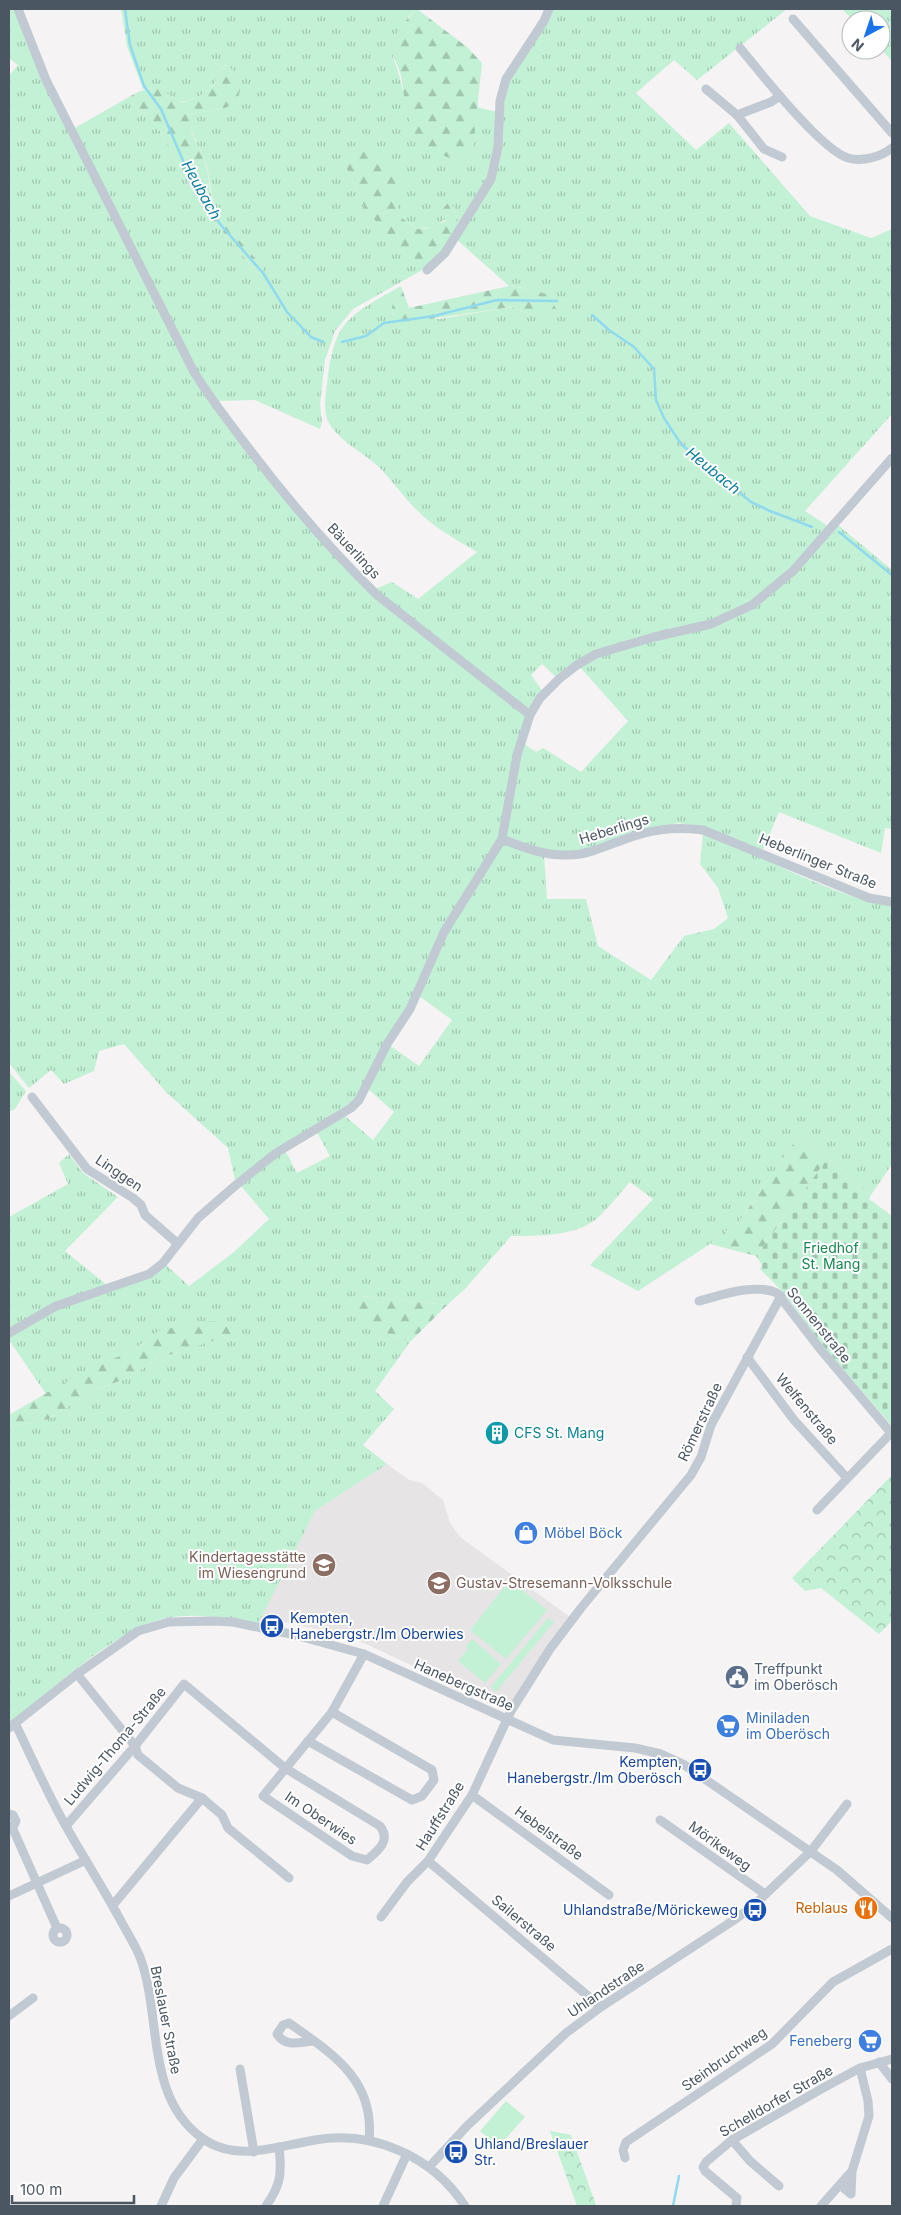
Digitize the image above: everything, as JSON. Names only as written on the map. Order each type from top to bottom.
[{"type":"street","name":"Bäuerlings","points":[[18,9],[46,80],[194,372],[206,392],[281,490],[377,595],[530,715]]},
{"type":"street","points":[[428,270],[445,253],[491,179],[498,147],[500,101],[506,80],[544,21],[549,9]]},
{"type":"street","points":[[793,19],[892,133]]},
{"type":"street","points":[[740,48],[780,96],[827,145],[842,155],[850,158],[870,158],[887,152],[892,148]]},
{"type":"street","points":[[706,89],[737,115],[764,149],[782,157]]},
{"type":"street","points":[[737,115],[771,102],[780,96]]},
{"type":"street","points":[[9,1333],[56,1306],[149,1274],[163,1263],[198,1218],[276,1153],[343,1114],[359,1100],[387,1044],[410,1009],[444,932],[502,839],[517,755],[530,715],[540,698],[559,678],[596,654],[654,637],[711,624],[752,605],[793,571],[892,458]]},
{"type":"street","name":"Heberlings","points":[[502,839],[554,855],[570,856],[590,852],[652,831],[676,827],[703,830],[735,842]]},
{"type":"street","name":"Heberlinger Straße","points":[[735,842],[869,898],[892,902]]},
{"type":"street","name":"Linggen","points":[[32,1097],[87,1169],[129,1194],[141,1205],[146,1215],[177,1243]]},
{"type":"street","name":"Sonnenstraße","points":[[699,1301],[756,1288],[767,1288],[781,1296],[821,1350],[891,1433]]},
{"type":"street","name":"Römerstraße","points":[[507,1719],[530,1680],[581,1608],[691,1476],[711,1425],[781,1296]]},
{"type":"street","name":"Welfenstraße","points":[[747,1357],[794,1420],[847,1478]]},
{"type":"street","points":[[817,1510],[891,1433]]},
{"type":"street","name":"Hanebergstraße","points":[[12,1726],[77,1674],[138,1631],[169,1622],[233,1622],[295,1635],[364,1654],[553,1740],[635,1748],[661,1754],[683,1764],[811,1850],[892,1918]]},
{"type":"street","name":"Im Oberwies","points":[[184,1684],[285,1768],[380,1826],[386,1834],[386,1838],[375,1854],[367,1860],[352,1856],[263,1796],[285,1768],[308,1740],[332,1712],[364,1654]]},
{"type":"street","points":[[77,1674],[135,1746],[138,1755],[178,1788],[202,1798],[222,1815],[228,1828],[290,1878]]},
{"type":"street","name":"Ludwig-Thoma-Straße","points":[[66,1826],[135,1746],[184,1684]]},
{"type":"street","points":[[308,1740],[412,1800],[422,1796],[434,1780],[432,1770],[332,1712]]},
{"type":"street","name":"Hauffstraße","points":[[381,1917],[407,1882],[428,1862],[472,1794],[507,1719]]},
{"type":"street","name":"Breslauer Straße","points":[[12,1726],[139,1956],[146,1978],[158,2054],[168,2094],[183,2122],[203,2139],[220,2148],[254,2152],[317,2140],[344,2138],[369,2140],[407,2154],[429,2166],[449,2183],[465,2206]]},
{"type":"street","name":"Hebelstraße","points":[[472,1794],[608,1895]]},
{"type":"street","points":[[112,1905],[202,1798]]},
{"type":"street","name":"Uhlandstraße","points":[[429,2166],[467,2126],[566,2033],[734,1920],[765,1894],[811,1850],[847,1804]]},
{"type":"street","points":[[9,1814],[15,1818],[14,1825],[10,1827],[57,1928]]},
{"type":"street","name":"Mörikeweg","points":[[660,1820],[765,1894]]},
{"type":"street","points":[[9,1896],[86,1860]]},
{"type":"street","name":"Sailerstraße","points":[[428,1862],[602,2007]]},
{"type":"street","name":"Steinbruchweg","points":[[625,2158],[623,2150],[626,2142],[772,2044],[833,1982],[892,1949]]},
{"type":"street","points":[[9,2016],[33,1998]]},
{"type":"street","points":[[290,2016],[277,2034],[281,2041],[286,2043],[314,2041]]},
{"type":"street","points":[[283,2025],[289,2023],[314,2041],[347,2068],[355,2078],[369,2116],[369,2140]]},
{"type":"street","name":"Schelldorfer Straße","points":[[736,2206],[737,2198],[705,2171],[703,2167],[706,2162],[732,2140],[860,2068],[892,2059]]},
{"type":"street","points":[[879,2062],[892,2079]]},
{"type":"street","points":[[840,2185],[851,2194],[852,2171],[869,2116],[868,2101],[860,2068]]},
{"type":"street","points":[[240,2069],[254,2152]]},
{"type":"street","points":[[161,2206],[174,2178],[203,2139]]},
{"type":"street","points":[[732,2140],[750,2161],[779,2186]]},
{"type":"street","points":[[266,2206],[276,2193],[281,2177],[279,2147]]},
{"type":"street","points":[[383,2206],[407,2154]]},
{"type":"street","points":[[821,2206],[852,2171]]},
{"type":"shaded area","name":"Gustav-Stresemann-Volksschule","points":[[387,1464],[409,1480],[422,1483],[443,1500],[450,1523],[460,1537],[570,1617],[548,1647],[509,1708],[466,1691],[364,1643],[321,1630],[260,1617],[315,1511]]},
{"type":"green space","points":[[9,9],[17,9],[191,374],[339,560],[527,715],[500,837],[356,1098],[350,1105],[235,1180],[228,1148],[166,1092],[124,1044],[99,1051],[94,1071],[64,1084],[51,1070],[29,1088],[9,1063],[9,76],[18,65],[9,58]]},
{"type":"green space","points":[[121,9],[417,9],[408,17],[393,57],[414,130],[419,140],[473,149],[476,107],[497,112],[496,147],[489,178],[459,227],[454,207],[443,221],[435,226],[417,229],[402,218],[394,198],[385,158],[360,150],[349,175],[365,209],[431,265],[353,309],[335,331],[325,360],[320,405],[322,422],[320,429],[255,400],[217,401],[197,371],[73,129],[129,97],[132,103],[151,118],[164,137],[202,207],[258,274],[220,217],[213,201],[207,166],[188,123],[189,114],[225,108],[239,75],[226,65],[219,69],[215,82],[208,90],[188,101],[179,101],[160,90],[143,89],[127,46]]},
{"type":"green space","points":[[417,9],[467,47],[482,63],[473,149],[465,163],[440,154],[427,146],[418,138],[410,124],[401,76],[393,48],[395,38],[400,29]]},
{"type":"green space","points":[[550,9],[787,9],[697,80],[674,60],[636,93],[696,150],[729,123],[810,216],[871,238],[892,229],[892,414],[805,511],[828,526],[791,568],[750,603],[710,621],[623,643],[557,678],[542,664],[531,675],[543,692],[529,711],[375,589],[392,582],[418,599],[477,552],[440,530],[423,516],[380,468],[346,442],[329,423],[325,404],[330,363],[339,333],[356,314],[401,286],[392,307],[393,318],[439,319],[512,307],[534,316],[530,289],[509,286],[456,239],[492,183],[504,91]]},
{"type":"green space","points":[[892,9],[892,61],[891,10],[843,10]]},
{"type":"green space","points":[[227,65],[239,75],[240,90],[237,102],[225,108],[189,114],[189,121],[192,134],[206,165],[214,203],[224,222],[265,271],[258,274],[202,207],[164,137],[151,118],[132,103],[129,97],[153,88],[163,91],[182,102],[190,100],[205,93],[213,86],[219,69]]},
{"type":"green space","points":[[360,150],[384,157],[393,164],[404,186],[395,199],[402,218],[417,229],[426,229],[446,221],[441,211],[448,203],[454,207],[459,227],[431,265],[413,258],[396,244],[365,209],[349,175],[346,156]]},
{"type":"green space","points":[[401,286],[409,308],[509,286],[530,289],[546,294],[557,310],[534,316],[512,307],[403,323],[393,318],[392,307]]},
{"type":"green space","points":[[838,525],[892,570],[892,829],[885,828],[881,853],[779,812],[763,850],[704,827],[678,823],[652,829],[589,851],[554,853],[505,837],[523,743],[536,752],[543,748],[581,772],[628,721],[579,666],[597,656],[753,608]]},
{"type":"green space","points":[[703,833],[843,893],[867,901],[892,906],[892,1164],[871,1195],[800,1134],[741,1219],[710,1244],[638,1291],[590,1265],[653,1199],[630,1182],[595,1220],[587,1225],[555,1234],[511,1236],[465,1289],[447,1305],[360,1296],[373,1328],[410,1342],[375,1391],[394,1409],[363,1445],[387,1464],[315,1511],[258,1624],[213,1617],[178,1616],[148,1624],[127,1634],[85,1662],[9,1724],[9,1427],[49,1419],[94,1390],[128,1378],[157,1359],[237,1332],[159,1331],[136,1348],[46,1394],[9,1340],[9,1337],[56,1309],[165,1264],[189,1286],[234,1252],[269,1219],[240,1185],[285,1150],[297,1173],[330,1156],[316,1131],[345,1116],[373,1140],[394,1112],[368,1089],[389,1045],[419,1066],[452,1020],[419,996],[446,933],[503,843],[544,855],[547,899],[586,899],[598,946],[651,980],[684,936],[714,929],[728,918],[718,888],[700,864]]},
{"type":"green space","points":[[9,1072],[26,1091],[15,1109],[9,1112]]},
{"type":"green space","points":[[800,1134],[828,1158],[756,1256],[710,1244],[741,1219]]},
{"type":"green space","points":[[69,1154],[83,1173],[118,1197],[65,1251],[107,1285],[44,1309],[9,1329],[9,1217],[68,1184],[59,1163]]},
{"type":"green space","name":"Friedhof St. Mang","points":[[828,1158],[871,1195],[869,1199],[892,1216],[892,1426],[824,1347],[780,1289],[760,1269],[762,1265],[756,1256]]},
{"type":"green space","points":[[360,1296],[447,1305],[410,1342],[373,1328],[356,1315],[352,1301]]},
{"type":"green space","points":[[199,1321],[230,1321],[237,1333],[157,1359],[128,1378],[94,1390],[49,1419],[9,1427],[9,1415],[62,1384],[136,1348],[159,1331]]},
{"type":"green space","points":[[892,1475],[892,1621],[879,1634],[821,1588],[805,1591],[792,1578]]},
{"type":"green space","points":[[510,1580],[547,1610],[506,1659],[470,1630]]},
{"type":"green space","points":[[548,1618],[554,1622],[496,1692],[491,1687]]},
{"type":"green space","points":[[472,1639],[501,1664],[485,1683],[458,1661],[468,1649],[466,1646]]},
{"type":"green space","points":[[506,2101],[525,2117],[498,2147],[480,2131]]},
{"type":"green space","points":[[550,2131],[571,2135],[596,2205],[577,2206]]},
{"type":"waterway","name":"Heubach","points":[[125,9],[130,45],[144,86],[161,109],[190,177],[220,224],[263,273],[287,312],[311,337],[323,342]]},
{"type":"waterway","name":"Heubach","points":[[342,342],[366,336],[384,323],[434,316],[497,300],[557,301]]},
{"type":"waterway","name":"Heubach","points":[[592,315],[609,330],[634,347],[654,369],[656,400],[664,418],[681,444],[751,502],[812,527]]},
{"type":"waterway","name":"Heubach","points":[[839,532],[892,575]]},
{"type":"waterway","name":"Heubach","points":[[673,2206],[679,2176]]},
{"type":"place","name":"CFS St. Mang","points":[[497,1433]]},
{"type":"place","name":"Möbel Böck","points":[[526,1533]]},
{"type":"place","name":"Kindertagesstätte im Wiesengrund","points":[[324,1565]]},
{"type":"place","name":"Gustav-Stresemann-Volksschule","points":[[439,1583]]},
{"type":"place","name":"Kempten, Hanebergstr./Im Oberwies","points":[[272,1626]]},
{"type":"place","name":"Treffpunkt im Oberösch","points":[[737,1677]]},
{"type":"place","name":"Miniladen im Oberösch","points":[[728,1726]]},
{"type":"place","name":"Kempten, Hanebergstr./Im Oberösch","points":[[700,1770]]},
{"type":"place","name":"Reblaus","points":[[866,1908]]},
{"type":"place","name":"Uhlandstraße/Mörickeweg","points":[[755,1910]]},
{"type":"place","name":"Feneberg","points":[[870,2041]]},
{"type":"place","name":"Uhland/Breslauer Str.","points":[[456,2152]]}]
